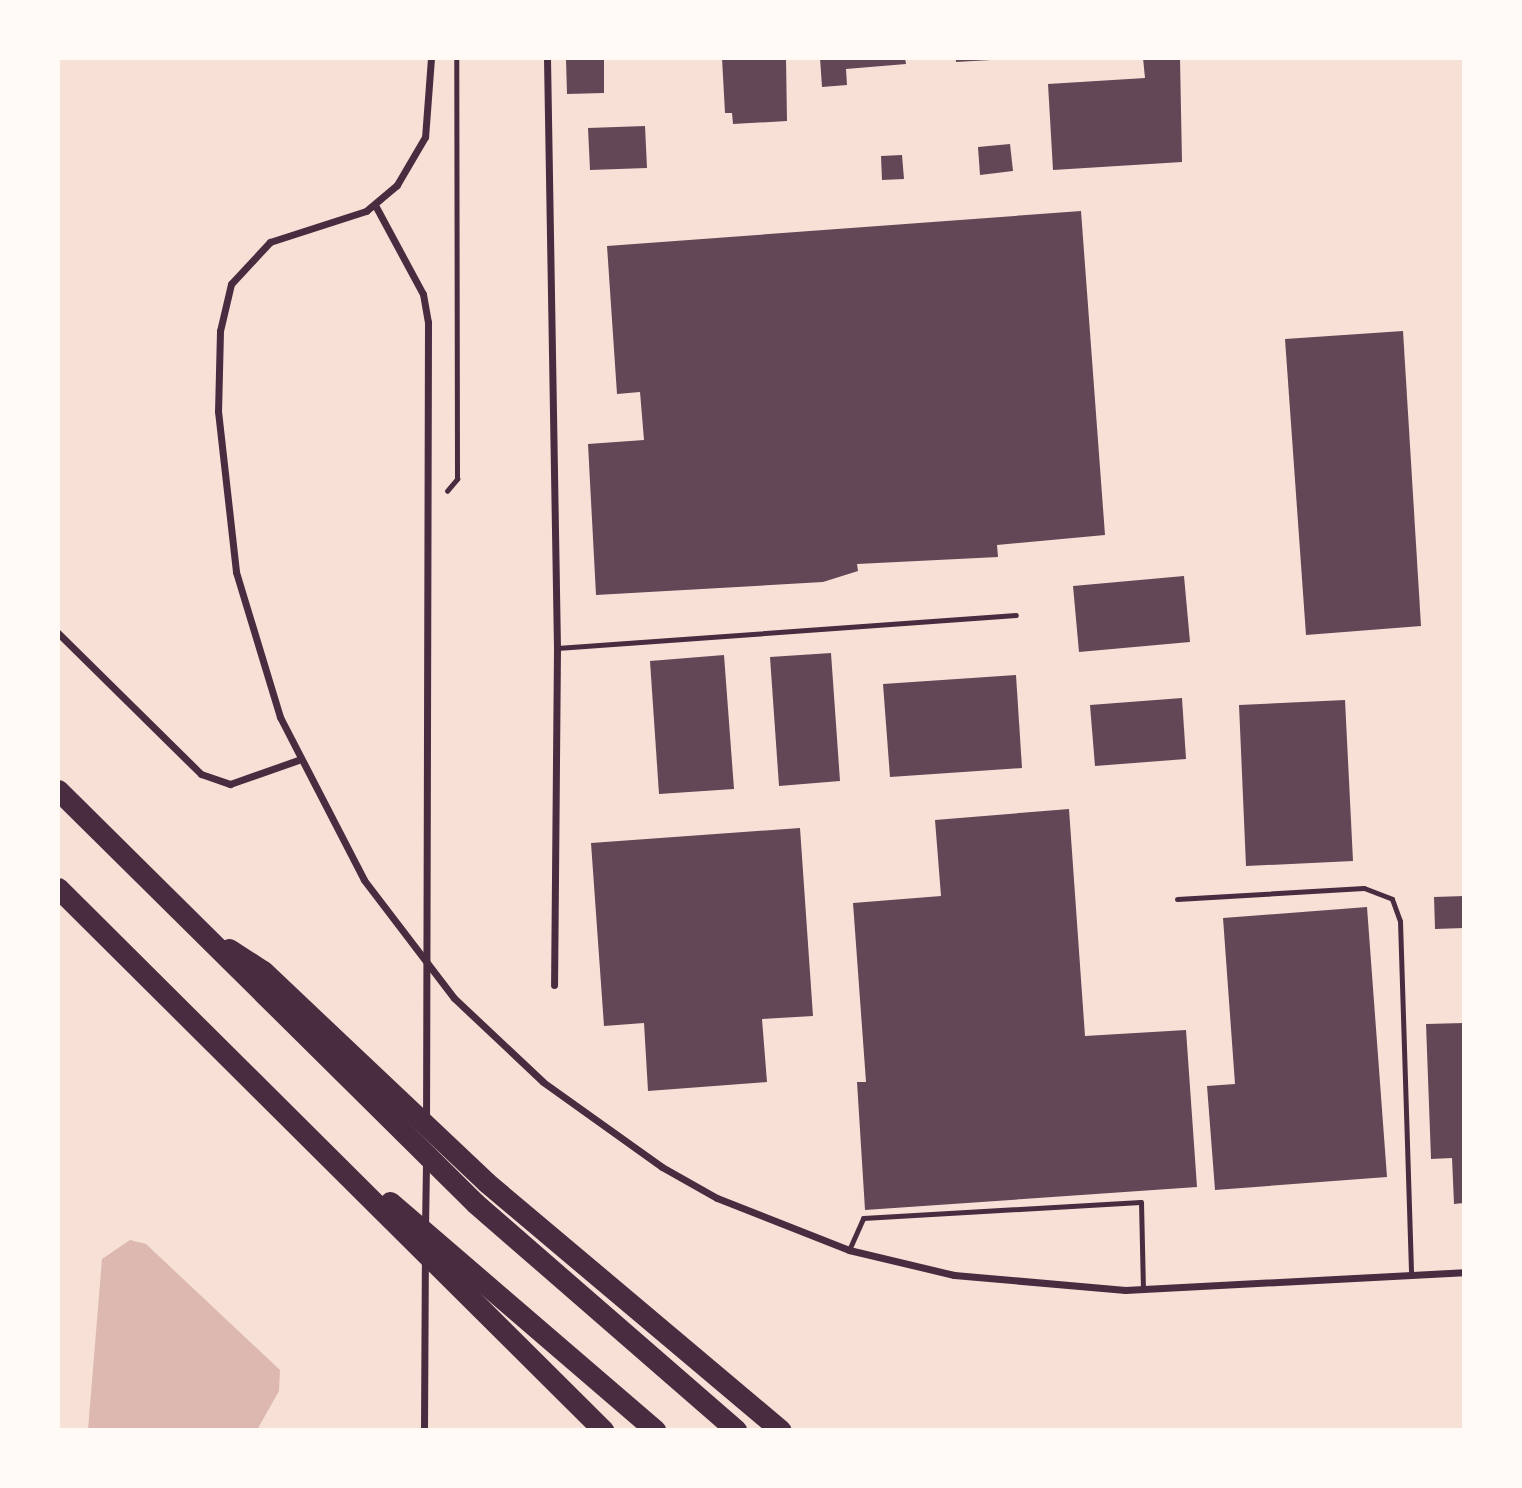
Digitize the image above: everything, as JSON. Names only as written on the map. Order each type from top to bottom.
[{"type":"highway","points":[[58,790],[188,922],[475,1203],[736,1430]]},
{"type":"highway","points":[[58,888],[603,1430]]},
{"type":"highway","points":[[188,922],[263,971],[486,1182],[781,1430]]},
{"type":"highway","points":[[283,1109],[655,1430]]},
{"type":"street","points":[[430,58],[425,137],[408,169],[375,205],[286,234],[253,257],[232,284],[220,331],[218,411],[226,522],[245,612],[298,760],[393,922],[454,998],[543,1082],[618,1139],[716,1198],[849,1250],[954,1275],[1143,1290],[1464,1272]]},
{"type":"street","points":[[547,58],[556,648],[554,985]]},
{"type":"street","points":[[375,205],[426,305],[428,512],[424,1430]]},
{"type":"street","points":[[58,633],[201,774],[230,784],[298,760]]},
{"type":"lane","points":[[556,648],[1016,615]]},
{"type":"lane","points":[[1177,899],[1364,888],[1392,899],[1400,921],[1411,1276]]},
{"type":"lane","points":[[849,1250],[863,1219],[1141,1202],[1143,1290]]},
{"type":"path","points":[[428,512],[457,479],[456,58]]},
{"type":"shaded area","points":[[130,1240],[146,1244],[280,1370],[279,1391],[257,1430],[88,1430],[102,1259]]},
{"type":"building","points":[[722,58],[786,58],[787,121],[733,124],[732,113],[725,113]]},
{"type":"building","points":[[820,58],[905,58],[906,64],[846,69],[847,85],[822,87]]},
{"type":"building","points":[[956,58],[991,58],[991,60],[956,62]]},
{"type":"building","points":[[1143,58],[1180,58],[1182,162],[1053,170],[1048,84],[1145,78]]},
{"type":"building","points":[[566,59],[604,59],[604,93],[567,94]]},
{"type":"building","points":[[645,126],[647,168],[590,170],[588,128]]},
{"type":"building","points":[[1010,144],[1013,171],[980,175],[978,147]]},
{"type":"building","points":[[902,155],[904,179],[882,180],[881,156]]},
{"type":"building","points":[[1081,211],[1105,535],[997,545],[998,557],[857,564],[858,571],[823,582],[596,595],[588,444],[644,440],[640,392],[617,394],[607,246]]},
{"type":"building","points":[[1403,331],[1421,626],[1306,635],[1285,339]]},
{"type":"building","points":[[1184,576],[1190,642],[1079,652],[1073,586]]},
{"type":"building","points":[[831,653],[840,781],[779,786],[770,657]]},
{"type":"building","points":[[724,655],[734,789],[659,794],[650,661]]},
{"type":"building","points":[[1016,675],[1022,768],[890,777],[883,684]]},
{"type":"building","points":[[1182,698],[1186,759],[1095,766],[1090,705]]},
{"type":"building","points":[[1345,700],[1353,861],[1246,866],[1239,705]]},
{"type":"building","points":[[1069,809],[1085,1036],[1186,1030],[1197,1187],[865,1210],[857,1082],[866,1082],[853,903],[941,896],[935,820]]},
{"type":"building","points":[[800,828],[813,1016],[762,1019],[767,1082],[648,1091],[644,1023],[604,1026],[591,843]]},
{"type":"building","points":[[1464,896],[1464,928],[1435,929],[1434,897]]},
{"type":"building","points":[[1367,907],[1387,1177],[1215,1190],[1207,1086],[1235,1084],[1223,918]]},
{"type":"building","points":[[1464,1023],[1464,1203],[1454,1204],[1452,1158],[1431,1159],[1426,1024]]}]
